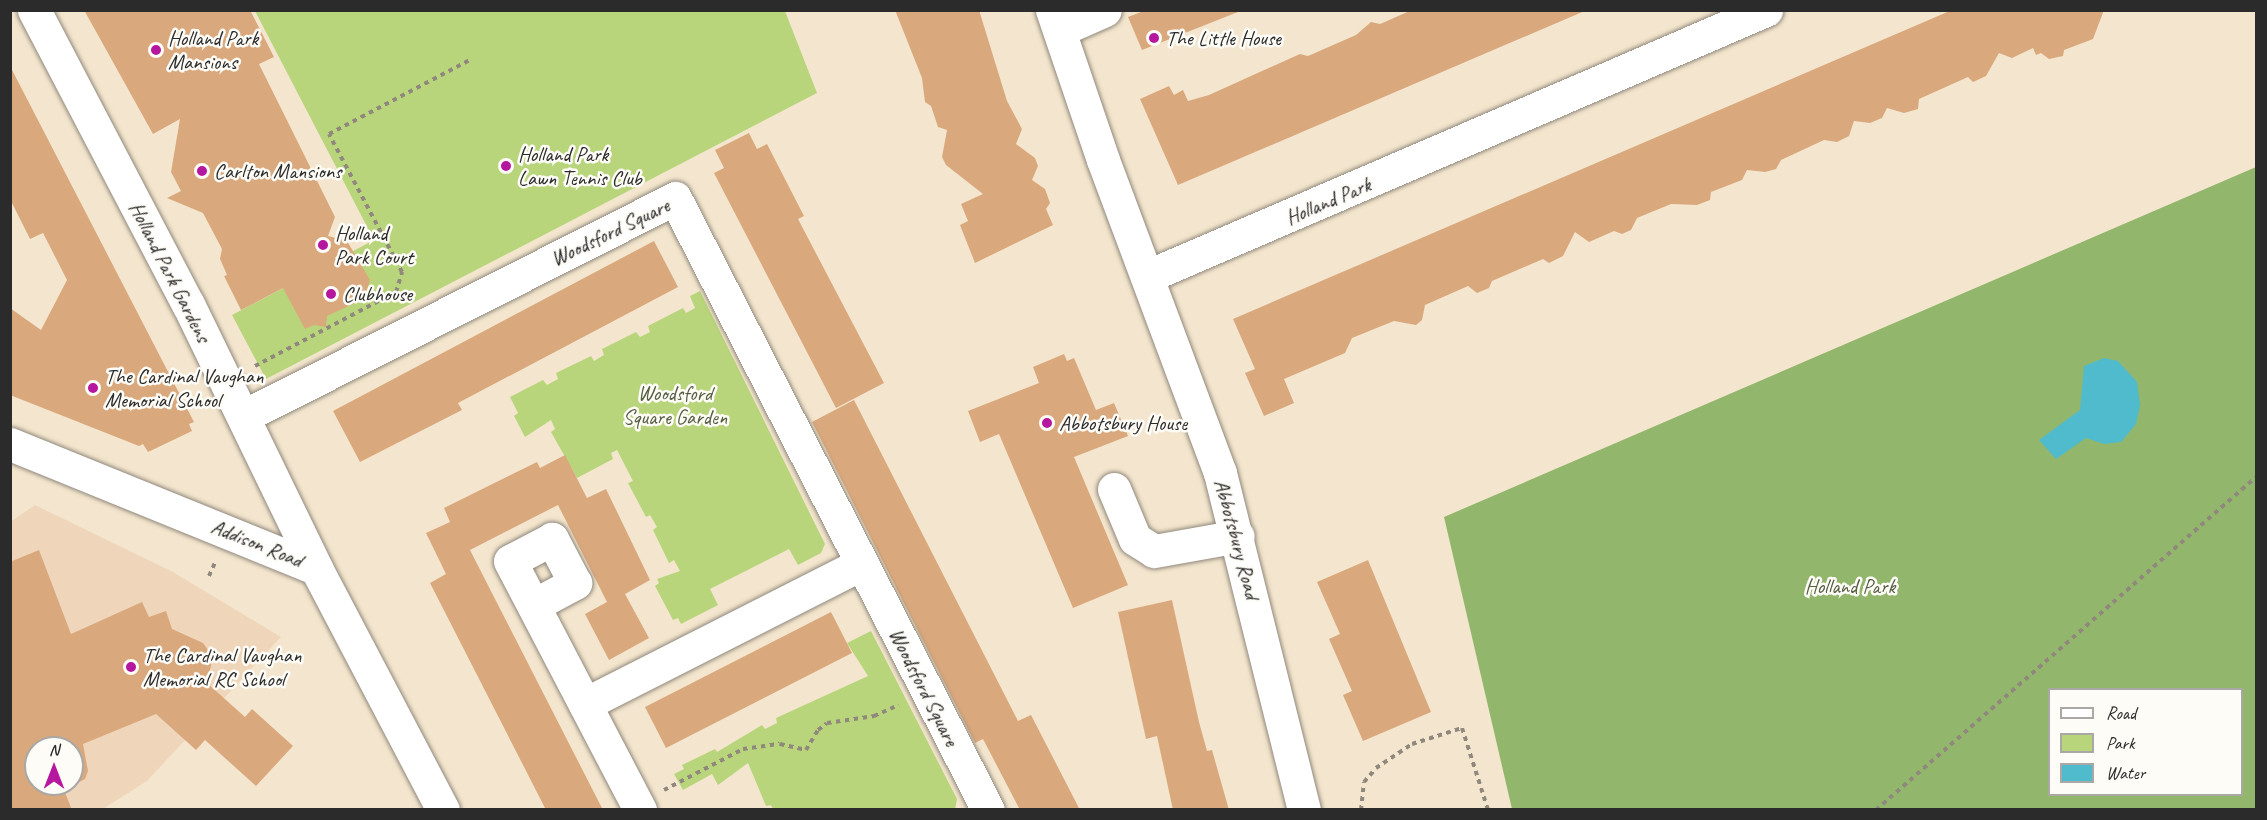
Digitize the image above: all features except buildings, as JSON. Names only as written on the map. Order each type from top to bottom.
[{"type":"street","name":"Holland Park Gardens","points":[[34,10],[244,416],[316,568]]},
{"type":"street","points":[[1105,10],[1056,20],[1102,160],[1148,276]]},
{"type":"street","name":"Holland Park","points":[[1148,276],[1766,10]]},
{"type":"street","name":"Woodsford Square","points":[[244,416],[675,198],[988,810]]},
{"type":"street","name":"Abbotsbury Road","points":[[1148,276],[1220,473],[1238,536],[1304,810]]},
{"type":"street","name":"Addison Road","points":[[10,444],[316,568],[443,810]]},
{"type":"street","points":[[1114,489],[1135,539],[1154,551],[1238,536]]},
{"type":"street","points":[[585,704],[861,564]]},
{"type":"street","points":[[534,604],[638,807]]},
{"type":"path","points":[[254,367],[396,292],[402,272],[329,134],[470,60]]},
{"type":"path","points":[[1876,810],[2256,477]]},
{"type":"path","points":[[638,807],[743,749],[780,744],[806,750],[818,730],[827,723],[884,713],[927,691]]},
{"type":"path","points":[[1361,810],[1364,782],[1376,768],[1412,744],[1462,728],[1488,810]]},
{"type":"shaded area","name":"The Cardinal Vaughan Memorial RC School","points":[[35,505],[173,572],[281,637],[147,781],[103,809],[11,809],[10,522]]},
{"type":"green space","name":"Holland Park Lawn Tennis Club","points":[[255,11],[785,11],[817,93],[266,379],[232,315],[374,240]]},
{"type":"green space","name":"Holland Park","points":[[2256,167],[2256,809],[1512,809],[1444,517]]},
{"type":"green space","name":"Woodsford Square Garden","points":[[700,291],[825,544],[821,553],[798,565],[789,549],[710,589],[718,605],[681,624],[678,618],[673,620],[655,586],[659,583],[657,579],[680,571],[674,560],[669,563],[653,530],[657,527],[650,515],[646,517],[628,483],[633,481],[617,450],[611,453],[613,459],[577,478],[551,432],[555,429],[551,420],[525,437],[514,416],[518,413],[510,397],[543,380],[547,385],[558,379],[556,373],[591,356],[594,361],[604,355],[602,349],[636,332],[640,337],[650,332],[648,326],[683,308],[686,313],[695,308],[690,296]]},
{"type":"green space","points":[[871,631],[957,799],[955,810],[773,809],[771,805],[766,806],[748,763],[718,785],[712,774],[683,790],[674,774],[684,769],[682,765],[715,749],[717,752],[762,725],[765,729],[777,723],[776,718],[868,676],[847,643]]},
{"type":"water","points":[[2104,358],[2118,361],[2137,382],[2140,405],[2136,424],[2121,442],[2104,444],[2086,438],[2056,459],[2039,440],[2080,410],[2084,366]]},
{"type":"place","name":"The Little House","points":[[1154,38]]},
{"type":"place","name":"Holland Park Mansions","points":[[156,50]]},
{"type":"place","name":"Holland Park Lawn Tennis Club","points":[[506,166]]},
{"type":"place","name":"Carlton Mansions","points":[[202,171]]},
{"type":"place","name":"Holland Park Court","points":[[323,245]]},
{"type":"place","name":"Clubhouse","points":[[331,294]]},
{"type":"place","name":"The Cardinal Vaughan Memorial School","points":[[93,388]]},
{"type":"place","name":"Abbotsbury House","points":[[1047,423]]},
{"type":"place","name":"The Cardinal Vaughan Memorial RC School","points":[[131,667]]}]
